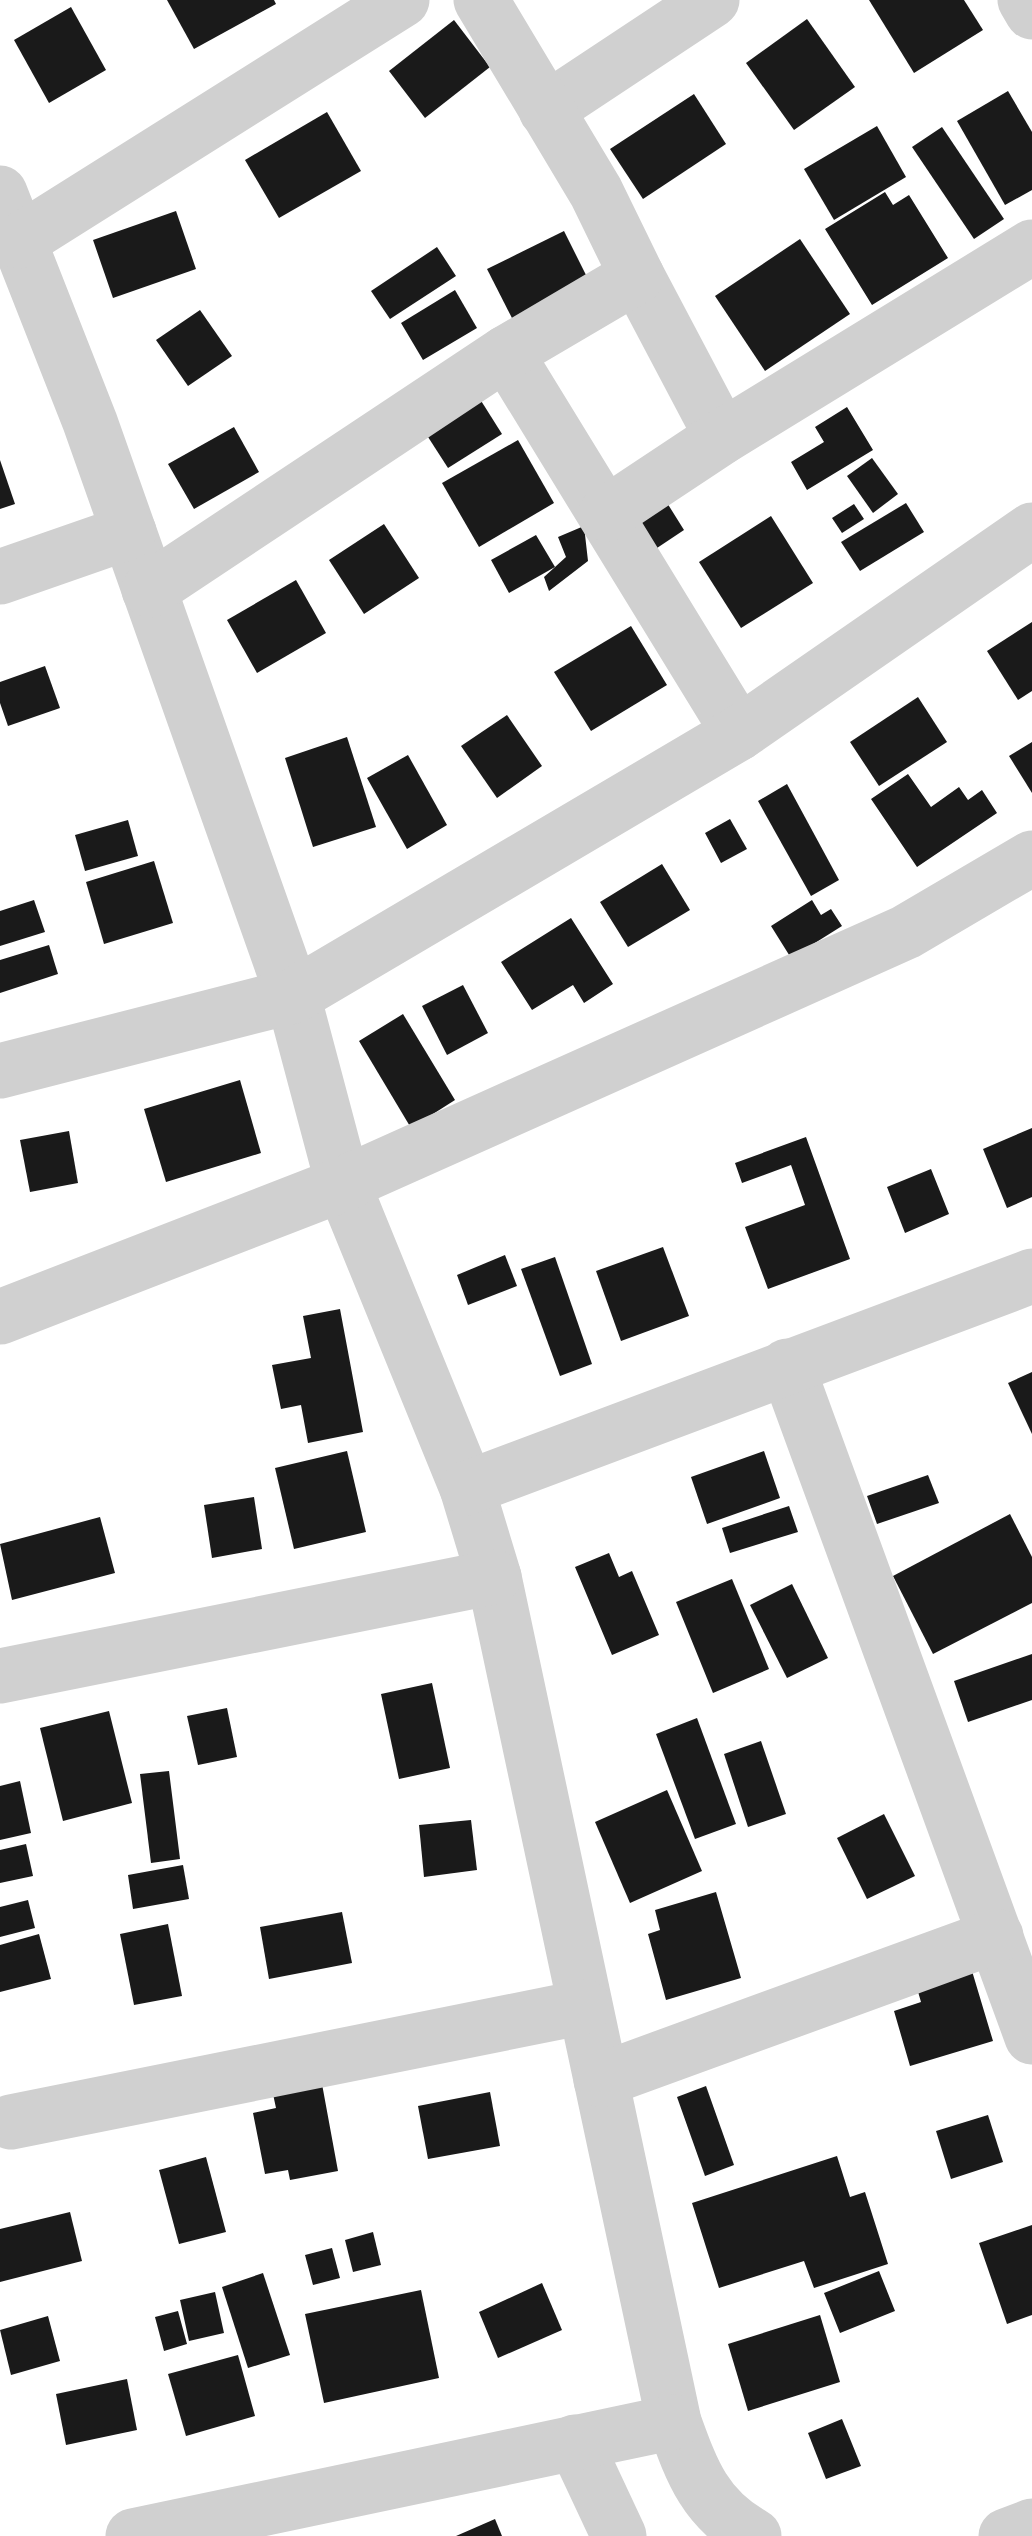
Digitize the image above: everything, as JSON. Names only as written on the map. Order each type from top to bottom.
[{"type":"street","points":[[402,0],[9,217],[129,532],[292,996],[343,1184],[467,1488],[494,1577],[674,2422],[695,2482],[734,2524],[754,2536]]},
{"type":"street","points":[[481,0],[617,229],[637,276],[722,437]]},
{"type":"street","points":[[546,110],[712,0]]},
{"type":"street","points":[[1025,0],[1032,12]]},
{"type":"street","points":[[606,514],[722,437],[1032,247]]},
{"type":"street","points":[[149,590],[506,354],[637,276]]},
{"type":"street","points":[[506,354],[739,733]]},
{"type":"street","points":[[0,1071],[292,996],[739,733],[1032,530]]},
{"type":"street","points":[[0,577],[129,532]]},
{"type":"street","points":[[0,1317],[343,1184],[906,932],[1032,858]]},
{"type":"street","points":[[467,1488],[1032,1276]]},
{"type":"street","points":[[787,1366],[1032,2037]]},
{"type":"street","points":[[0,1676],[494,1577]]},
{"type":"street","points":[[601,2080],[996,1936]]},
{"type":"street","points":[[11,2122],[584,2006]]},
{"type":"street","points":[[133,2536],[674,2422]]},
{"type":"street","points":[[576,2442],[619,2536]]},
{"type":"street","points":[[1006,2536],[1032,2526]]},
{"type":"building","points":[[167,0],[274,0],[276,4],[194,49]]},
{"type":"building","points":[[869,0],[964,0],[983,30],[914,73]]},
{"type":"building","points":[[71,7],[106,70],[49,103],[14,40]]},
{"type":"building","points":[[807,19],[855,87],[794,130],[746,63]]},
{"type":"building","points":[[454,20],[490,67],[425,118],[389,71]]},
{"type":"building","points":[[1008,91],[1032,132],[1032,190],[1005,205],[957,121]]},
{"type":"building","points":[[694,94],[726,144],[643,199],[610,149]]},
{"type":"building","points":[[327,112],[361,171],[279,218],[245,160]]},
{"type":"building","points":[[877,126],[906,177],[834,220],[804,169]]},
{"type":"building","points":[[942,127],[1004,219],[974,239],[912,147]]},
{"type":"building","points":[[885,192],[893,205],[909,195],[948,258],[872,305],[825,229]]},
{"type":"building","points":[[176,211],[196,269],[113,298],[93,240]]},
{"type":"building","points":[[564,231],[591,285],[515,324],[487,269]]},
{"type":"building","points":[[800,239],[850,314],[765,371],[715,296]]},
{"type":"building","points":[[437,247],[456,276],[390,319],[371,291]]},
{"type":"building","points":[[455,290],[477,328],[423,360],[401,323]]},
{"type":"building","points":[[200,310],[232,356],[188,386],[156,340]]},
{"type":"building","points":[[473,388],[502,434],[448,468],[419,423]]},
{"type":"building","points":[[847,407],[873,450],[807,490],[791,462],[824,442],[815,427]]},
{"type":"building","points":[[234,427],[259,472],[194,509],[168,464]]},
{"type":"building","points":[[518,440],[554,503],[479,547],[442,483]]},
{"type":"building","points":[[872,458],[898,494],[873,513],[847,476]]},
{"type":"building","points":[[0,460],[15,504],[0,509]]},
{"type":"building","points":[[664,498],[684,530],[651,552],[631,521]]},
{"type":"building","points":[[906,503],[924,532],[860,571],[841,542]]},
{"type":"building","points":[[854,504],[864,519],[842,533],[832,518]]},
{"type":"building","points":[[771,516],[813,583],[741,628],[699,562]]},
{"type":"building","points":[[384,524],[419,578],[364,614],[329,560]]},
{"type":"building","points":[[584,526],[588,561],[549,591],[544,577],[566,557],[558,537]]},
{"type":"building","points":[[536,535],[555,567],[509,593],[491,560]]},
{"type":"building","points":[[296,580],[326,633],[257,673],[227,620]]},
{"type":"building","points":[[1032,622],[1032,691],[1018,700],[987,651]]},
{"type":"building","points":[[631,626],[667,685],[591,731],[554,672]]},
{"type":"building","points":[[45,666],[60,708],[8,726],[0,703],[0,682]]},
{"type":"building","points":[[918,697],[947,742],[879,786],[850,742]]},
{"type":"building","points":[[507,715],[542,766],[497,798],[461,746]]},
{"type":"building","points":[[347,737],[376,827],[313,847],[285,758]]},
{"type":"building","points":[[1032,742],[1032,793],[1009,756]]},
{"type":"building","points":[[408,755],[447,825],[407,849],[367,778]]},
{"type":"building","points":[[908,774],[931,807],[959,787],[968,800],[982,790],[997,813],[917,867],[871,799]]},
{"type":"building","points":[[787,784],[839,880],[811,896],[758,801]]},
{"type":"building","points":[[730,819],[747,849],[721,863],[705,833]]},
{"type":"building","points":[[128,820],[138,856],[85,871],[75,835]]},
{"type":"building","points":[[154,861],[173,923],[104,944],[86,882]]},
{"type":"building","points":[[662,864],[690,910],[628,947],[600,902]]},
{"type":"building","points":[[34,900],[45,932],[0,946],[0,911]]},
{"type":"building","points":[[812,900],[821,915],[831,909],[842,926],[791,958],[771,926]]},
{"type":"building","points":[[571,918],[613,984],[584,1003],[573,985],[532,1010],[501,962]]},
{"type":"building","points":[[49,945],[58,974],[0,993],[0,960]]},
{"type":"building","points":[[463,985],[488,1033],[447,1055],[422,1006]]},
{"type":"building","points":[[403,1014],[455,1100],[411,1128],[359,1041]]},
{"type":"building","points":[[240,1080],[261,1153],[166,1182],[144,1109]]},
{"type":"building","points":[[1032,1128],[1032,1197],[1007,1208],[983,1149]]},
{"type":"building","points":[[69,1131],[78,1183],[30,1192],[20,1140]]},
{"type":"building","points":[[806,1137],[850,1259],[768,1289],[745,1227],[805,1205],[791,1165],[742,1183],[735,1163]]},
{"type":"building","points":[[931,1169],[949,1214],[905,1233],[887,1187]]},
{"type":"building","points":[[663,1247],[689,1316],[621,1341],[596,1271]]},
{"type":"building","points":[[505,1255],[517,1286],[468,1305],[457,1275]]},
{"type":"building","points":[[555,1257],[592,1364],[560,1376],[521,1269]]},
{"type":"building","points":[[340,1309],[363,1432],[308,1443],[301,1405],[281,1409],[272,1365],[311,1358],[303,1316]]},
{"type":"building","points":[[1032,1372],[1032,1434],[1008,1383]]},
{"type":"building","points":[[347,1451],[366,1532],[294,1549],[275,1468]]},
{"type":"building","points":[[764,1451],[780,1498],[707,1524],[691,1477]]},
{"type":"building","points":[[928,1475],[939,1503],[877,1524],[867,1496]]},
{"type":"building","points":[[254,1497],[262,1549],[212,1558],[204,1505]]},
{"type":"building","points":[[789,1506],[798,1532],[730,1553],[722,1528]]},
{"type":"building","points":[[1010,1514],[1032,1557],[1032,1603],[933,1654],[893,1576]]},
{"type":"building","points":[[100,1517],[115,1573],[12,1600],[0,1544]]},
{"type":"building","points":[[609,1553],[619,1577],[632,1571],[659,1635],[612,1655],[575,1567]]},
{"type":"building","points":[[732,1579],[769,1669],[713,1693],[676,1602]]},
{"type":"building","points":[[792,1584],[828,1658],[787,1678],[750,1605]]},
{"type":"building","points":[[1032,1654],[1032,1700],[968,1722],[954,1681]]},
{"type":"building","points":[[432,1683],[450,1768],[399,1779],[381,1694]]},
{"type":"building","points":[[227,1708],[237,1757],[198,1765],[187,1716]]},
{"type":"building","points":[[109,1711],[132,1803],[63,1821],[40,1728]]},
{"type":"building","points":[[697,1718],[736,1824],[695,1839],[656,1734]]},
{"type":"building","points":[[761,1741],[786,1814],[748,1827],[724,1754]]},
{"type":"building","points":[[169,1771],[180,1859],[151,1863],[140,1774]]},
{"type":"building","points":[[20,1781],[31,1833],[0,1840],[0,1786]]},
{"type":"building","points":[[667,1790],[702,1871],[630,1903],[595,1822]]},
{"type":"building","points":[[884,1814],[915,1876],[867,1899],[837,1838]]},
{"type":"building","points":[[471,1820],[477,1870],[424,1877],[419,1825]]},
{"type":"building","points":[[26,1844],[33,1876],[0,1883],[0,1850]]},
{"type":"building","points":[[183,1865],[189,1899],[133,1909],[128,1875]]},
{"type":"building","points":[[716,1892],[741,1978],[666,2000],[648,1934],[660,1930],[655,1910]]},
{"type":"building","points":[[28,1900],[35,1928],[0,1937],[0,1907]]},
{"type":"building","points":[[342,1912],[352,1963],[269,1979],[260,1927]]},
{"type":"building","points":[[168,1924],[182,1996],[134,2005],[120,1934]]},
{"type":"building","points":[[39,1934],[51,1979],[0,1992],[0,1945]]},
{"type":"building","points":[[969,1961],[993,2041],[910,2066],[894,2011],[921,2002],[914,1978]]},
{"type":"building","points":[[322,2084],[338,2171],[290,2180],[288,2170],[265,2174],[253,2113],[276,2108],[273,2094]]},
{"type":"building","points":[[706,2086],[734,2165],[705,2176],[677,2097]]},
{"type":"building","points":[[490,2092],[500,2146],[428,2159],[418,2106]]},
{"type":"building","points":[[988,2115],[1003,2162],[951,2179],[936,2131]]},
{"type":"building","points":[[837,2156],[850,2197],[865,2192],[888,2264],[814,2288],[804,2261],[719,2288],[692,2203]]},
{"type":"building","points":[[206,2157],[226,2232],[179,2244],[159,2170]]},
{"type":"building","points":[[70,2212],[82,2261],[0,2282],[0,2229]]},
{"type":"building","points":[[1032,2225],[1032,2315],[1007,2324],[979,2243]]},
{"type":"building","points":[[373,2232],[381,2265],[353,2272],[345,2240]]},
{"type":"building","points":[[332,2248],[340,2278],[313,2285],[305,2255]]},
{"type":"building","points":[[879,2271],[895,2311],[840,2333],[824,2293]]},
{"type":"building","points":[[263,2273],[290,2355],[248,2368],[222,2287]]},
{"type":"building","points":[[542,2283],[562,2330],[498,2358],[479,2312]]},
{"type":"building","points":[[421,2290],[439,2378],[324,2403],[305,2314]]},
{"type":"building","points":[[215,2292],[224,2333],[189,2341],[180,2300]]},
{"type":"building","points":[[178,2311],[187,2344],[164,2351],[155,2317]]},
{"type":"building","points":[[820,2315],[840,2382],[748,2411],[728,2344]]},
{"type":"building","points":[[48,2316],[60,2361],[11,2375],[0,2330]]},
{"type":"building","points":[[238,2355],[255,2416],[186,2436],[168,2374]]},
{"type":"building","points":[[127,2379],[137,2430],[66,2445],[56,2394]]},
{"type":"building","points":[[842,2419],[861,2466],[826,2479],[808,2433]]},
{"type":"building","points":[[495,2519],[502,2536],[456,2536]]}]
